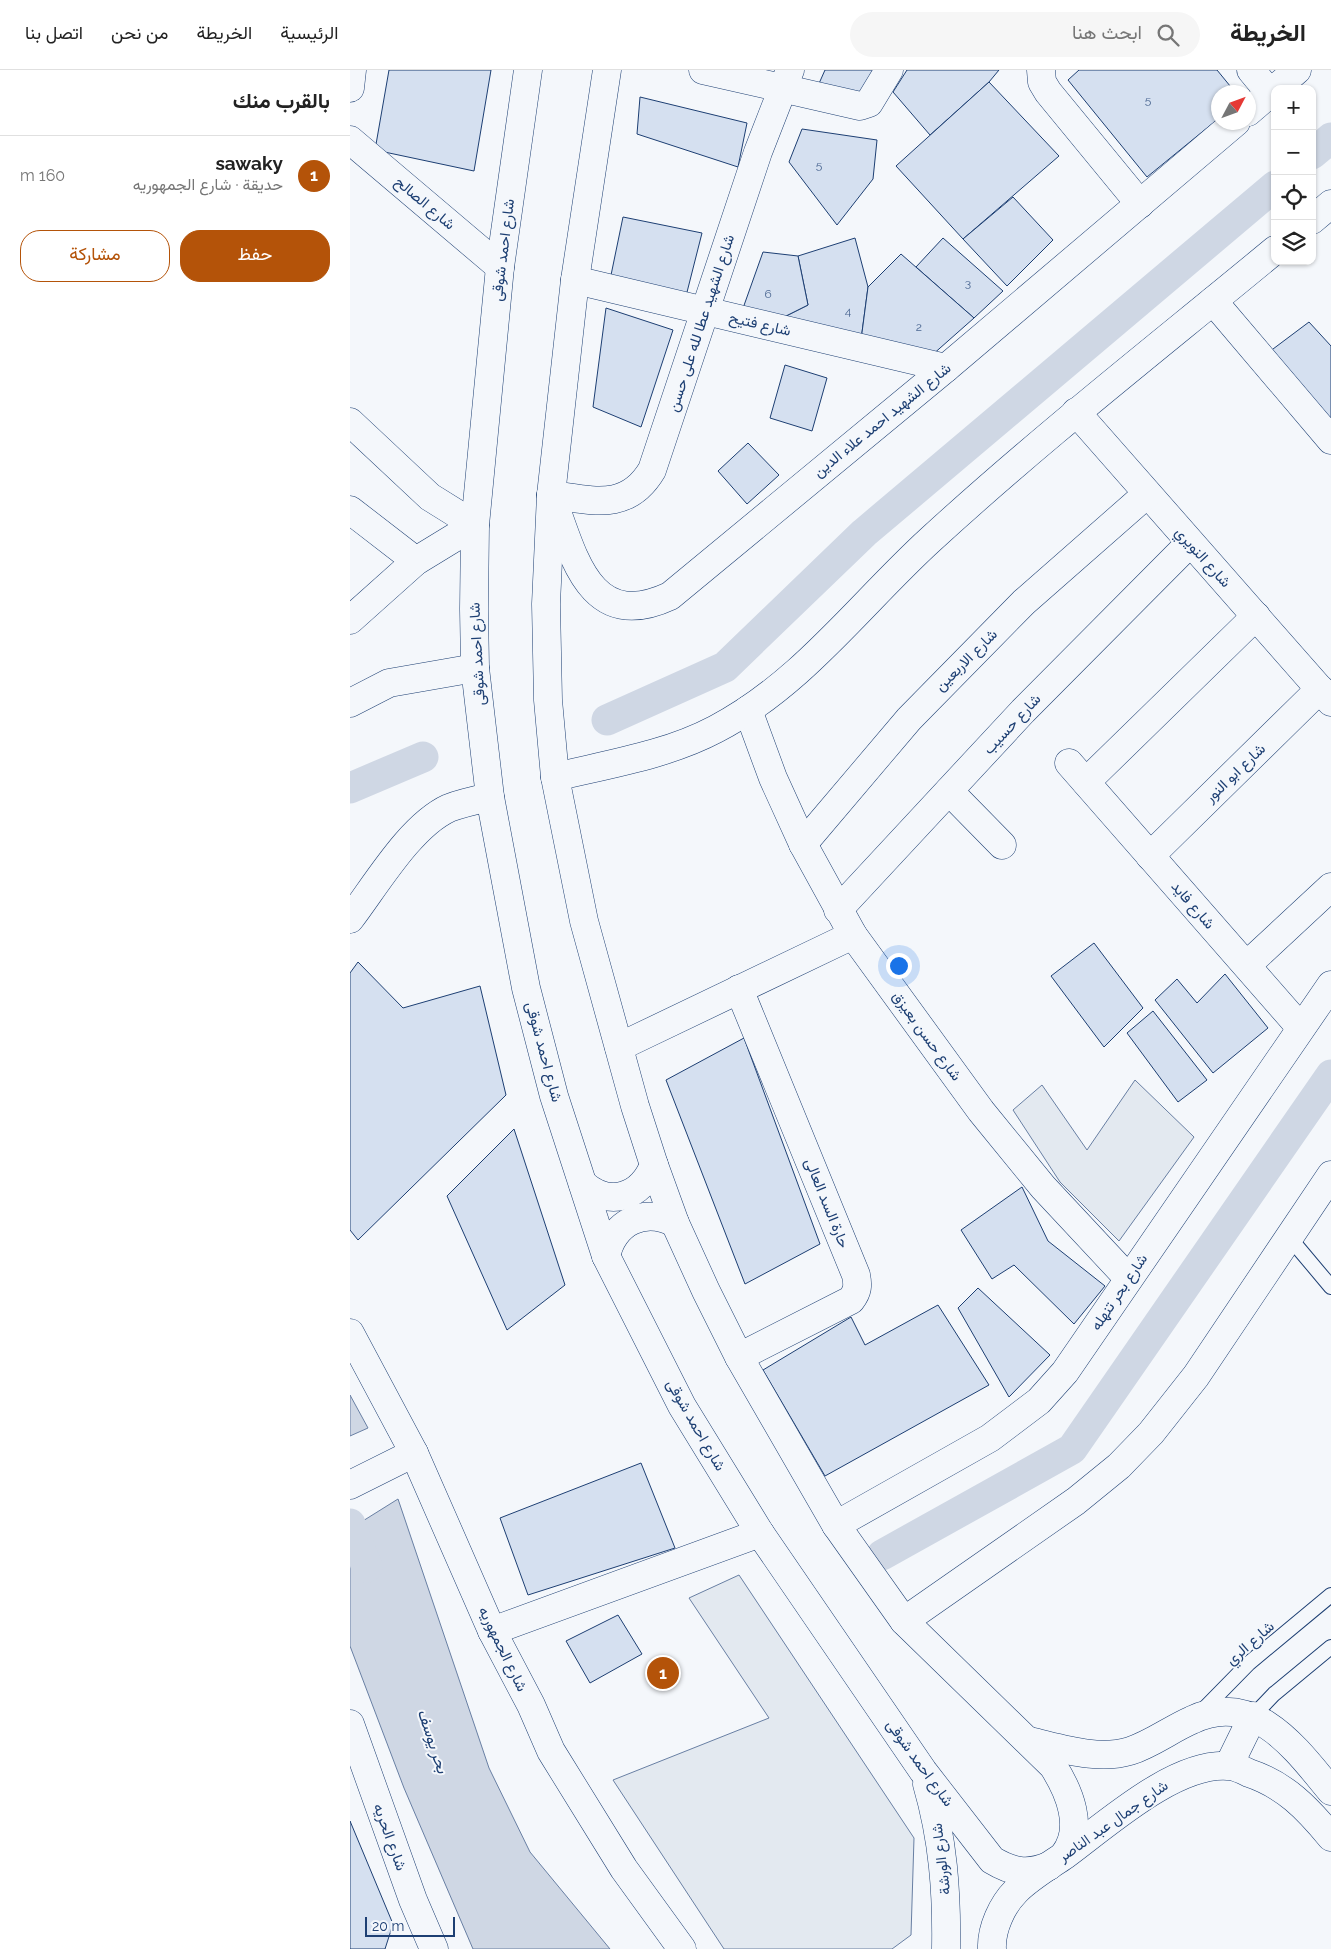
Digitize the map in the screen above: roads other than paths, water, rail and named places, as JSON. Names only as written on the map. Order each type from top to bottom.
[{"type":"street","points":[[350,88],[352,70]]},
{"type":"street","name":"شارع احمد شوقى","points":[[528,70],[500,267],[475,525],[475,668],[490,797],[526,988],[554,1096],[606,1256],[682,1406],[760,1533],[924,1770],[992,1860],[1008,1870],[1022,1872],[1036,1871],[1056,1860]]},
{"type":"street","points":[[607,70],[575,280],[551,495],[546,604],[548,700],[555,777],[584,921],[654,1164],[675,1222],[706,1290],[740,1357],[836,1525],[904,1621],[1024,1740],[1040,1752],[1064,1782],[1074,1820],[1073,1839],[1056,1860],[1016,1892],[998,1919],[992,1940],[992,1949]]},
{"type":"street","points":[[703,70],[786,79],[865,106],[869,103],[889,70]]},
{"type":"street","points":[[1041,70],[1042,82],[1048,92],[1140,204]]},
{"type":"street","points":[[1251,70],[1271,87]]},
{"type":"street","points":[[1280,85],[1297,70]]},
{"type":"street","name":"شارع الشهيد عطا لله على حسن","points":[[551,495],[607,501],[621,499],[645,483],[652,470],[758,152],[786,79]]},
{"type":"street","points":[[1256,105],[1271,93]]},
{"type":"street","name":"شارع الشهيد احمد علاء الدين","points":[[551,495],[581,573],[591,587],[604,598],[620,604],[638,606],[654,603],[670,596],[946,368],[1227,130]]},
{"type":"street","name":"شارع الصالح","points":[[350,140],[500,267]]},
{"type":"street","points":[[1316,217],[1331,204]]},
{"type":"street","points":[[555,777],[686,744],[718,729],[748,710],[790,679],[927,542],[1076,412],[1271,253]]},
{"type":"street","name":"شارع فتيح","points":[[575,280],[946,368]]},
{"type":"street","points":[[1213,301],[1331,440]]},
{"type":"street","name":"شارع النويري","points":[[1076,412],[1190,543],[1327,690]]},
{"type":"street","points":[[350,422],[430,497],[475,525],[416,561],[350,620]]},
{"type":"street","name":"شارع الاربعين","points":[[803,844],[909,719],[1003,622],[1147,494]]},
{"type":"street","points":[[350,510],[416,561]]},
{"type":"street","name":"شارع حسيب","points":[[838,910],[1023,711],[1190,543]]},
{"type":"street","name":"شارع فايد","points":[[1256,616],[1077,772],[1300,1027]]},
{"type":"street","points":[[350,703],[389,683],[475,668]]},
{"type":"street","name":"شارع ابو النور","points":[[1150,856],[1327,690]]},
{"type":"street","name":"شارع حسن بعيزق","points":[[748,710],[773,778],[803,844],[853,935],[981,1111],[1043,1187],[1128,1278]]},
{"type":"street","points":[[949,791],[1002,845]]},
{"type":"street","points":[[350,919],[414,834],[430,820],[449,808],[490,797]]},
{"type":"street","points":[[1247,966],[1331,887]]},
{"type":"street","points":[[619,1047],[853,935]]},
{"type":"street","name":"شارع بحر تنهله","points":[[836,1525],[990,1438],[1033,1406],[1065,1372],[1331,984]]},
{"type":"street","name":"حارة السد العالى","points":[[739,989],[858,1283],[857,1292],[852,1300],[740,1357]]},
{"type":"street","points":[[583,1184],[600,1195],[620,1196],[632,1193],[642,1186],[650,1176],[654,1164]]},
{"type":"street","points":[[904,1621],[1076,1501],[1119,1466],[1151,1433],[1196,1376],[1331,1175]]},
{"type":"street","points":[[606,1256],[614,1234],[631,1220],[654,1216],[675,1222]]},
{"type":"street","name":"شارع الجمهوريه","points":[[350,1333],[414,1453],[492,1631],[531,1705],[551,1751],[624,1869],[682,1949]]},
{"type":"street","points":[[350,1485],[414,1453]]},
{"type":"street","points":[[492,1631],[760,1533]]},
{"type":"street","points":[[1024,1740],[1064,1749],[1099,1754],[1130,1751],[1194,1719],[1218,1712],[1239,1713],[1253,1716],[1273,1728],[1295,1748],[1331,1791]]},
{"type":"street","points":[[1229,1766],[1253,1716]]},
{"type":"street","name":"شارع الحريه","points":[[350,1724],[430,1948]]},
{"type":"street","name":"شارع جمال عبد الناصر","points":[[1056,1860],[1099,1828],[1174,1779],[1194,1770],[1229,1766],[1268,1779],[1291,1794],[1331,1837]]},
{"type":"street","name":"شارع الورشة","points":[[924,1770],[942,1846],[946,1883],[946,1949]]},
{"type":"lane","points":[[1289,1237],[1331,1287]]},
{"type":"lane","name":"شارع الري","points":[[1194,1719],[1249,1663],[1331,1595]]},
{"type":"lane","points":[[1253,1716],[1274,1694],[1331,1647]]},
{"type":"water","points":[[350,1395],[368,1428],[350,1436]]},
{"type":"water","points":[[398,1499],[489,1768],[530,1852],[610,1949],[473,1949],[404,1788],[350,1646],[350,1529]]},
{"type":"waterway","points":[[1316,151],[1331,138]]},
{"type":"waterway","points":[[607,720],[725,667],[864,533],[1271,189]]},
{"type":"waterway","points":[[350,788],[423,757]]},
{"type":"waterway","points":[[882,1555],[1072,1449],[1331,1075]]},
{"type":"waterway","name":"بحر يوسف","points":[[350,1524],[367,1567]]},
{"type":"place","name":"sawaky","points":[[663,1673]]}]
